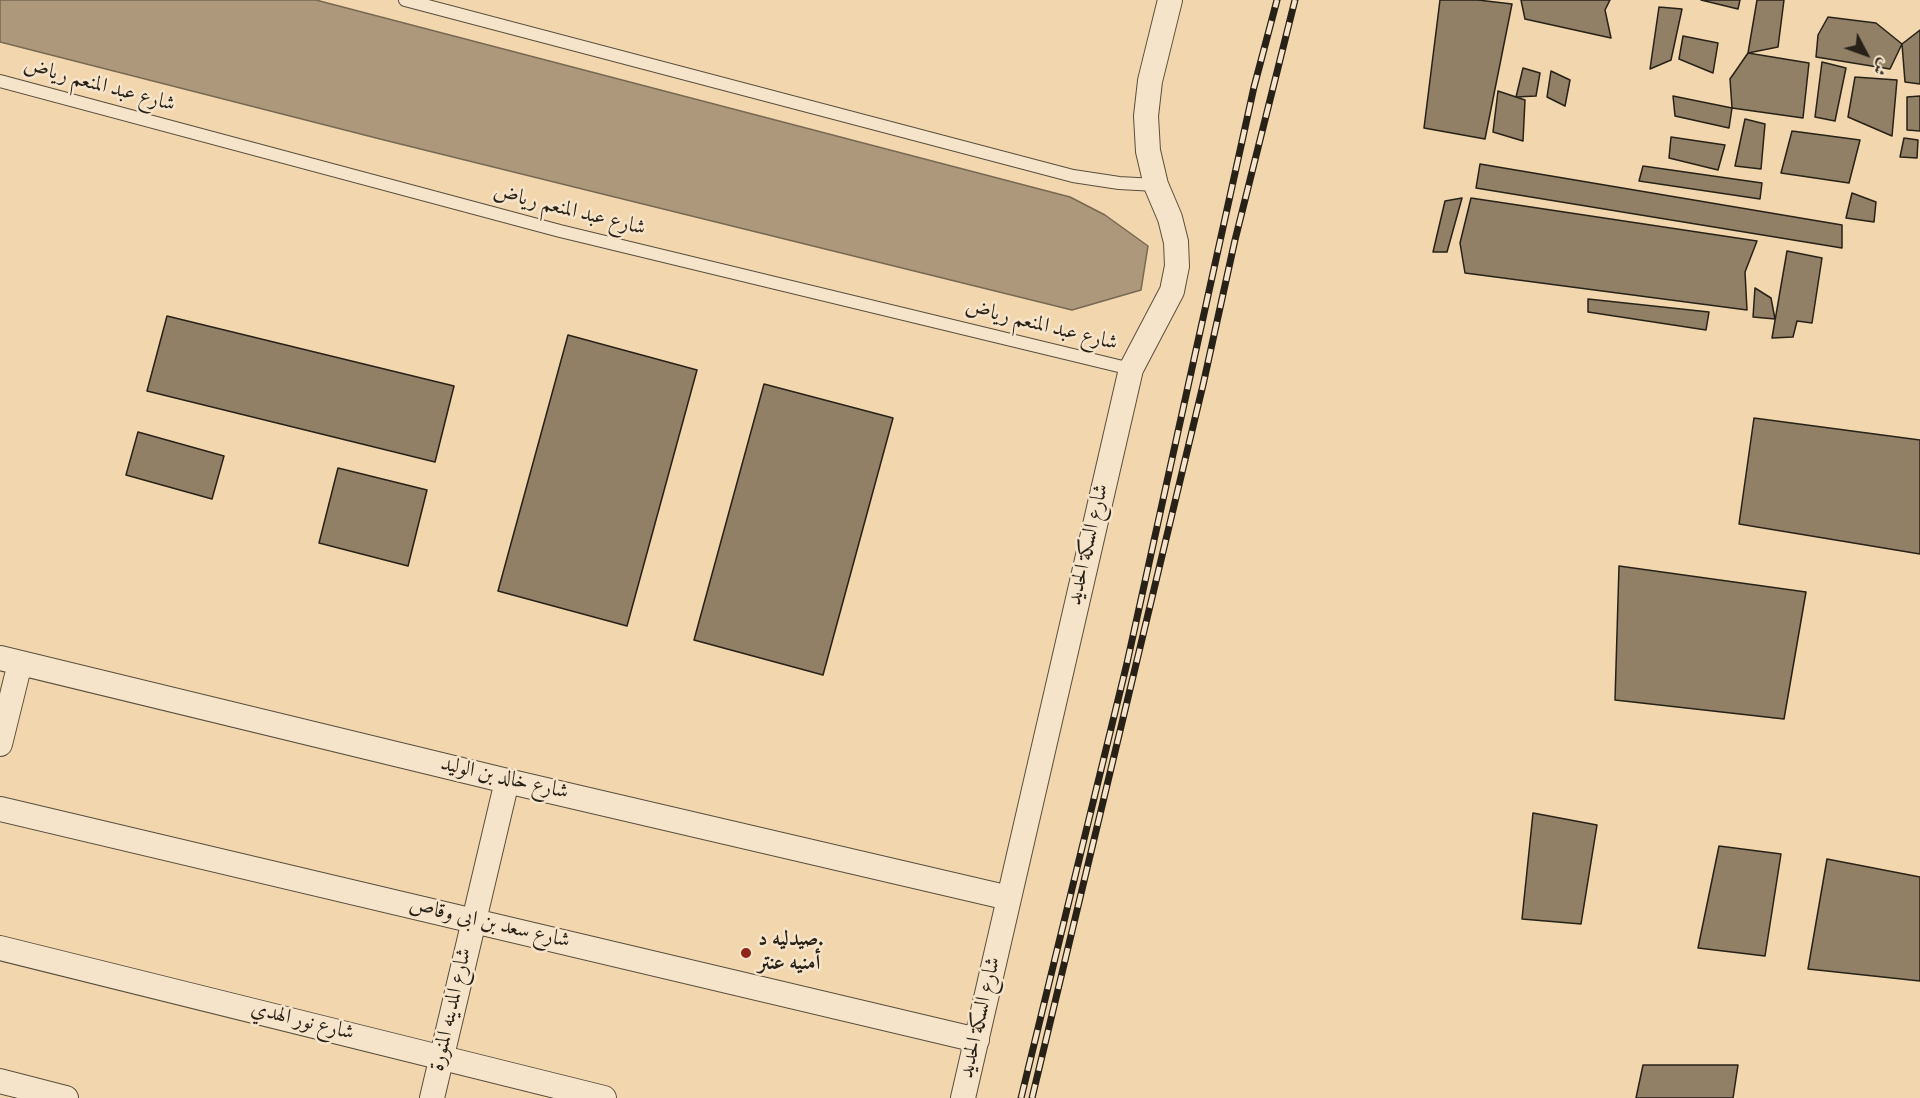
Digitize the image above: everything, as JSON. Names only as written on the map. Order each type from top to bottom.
[{"type":"street","name":"شارع السكة الحديد","points":[[963,1098],[1131,369],[1172,291],[1177,266],[1176,242],[1170,218],[1156,185],[1148,152],[1146,116],[1150,81],[1170,0]]},
{"type":"street","name":"شارع خالد بن الوليد","points":[[10,660],[507,781],[1009,898]]},
{"type":"street","points":[[0,744],[10,660]]},
{"type":"street","name":"شارع المدينه المنورة","points":[[432,1098],[507,781]]},
{"type":"street","name":"شارع سعد بن ابى وقاص","points":[[0,809],[977,1040]]},
{"type":"street","name":"شارع نور الهدي","points":[[0,948],[604,1098]]},
{"type":"street","points":[[0,1081],[66,1098]]},
{"type":"lane","points":[[405,0],[1073,176],[1119,183],[1156,185]]},
{"type":"lane","name":"شارع عبد المنعم رياض","points":[[0,81],[560,231],[1131,369]]},
{"type":"shaded area","points":[[0,0],[316,0],[1070,197],[1105,215],[1148,246],[1141,290],[1072,310],[384,140],[0,42]]},
{"type":"building","points":[[1440,0],[1478,0],[1512,4],[1485,139],[1424,128]]},
{"type":"building","points":[[1521,0],[1610,0],[1605,10],[1611,38],[1525,19]]},
{"type":"building","points":[[1701,0],[1740,0],[1738,9]]},
{"type":"building","points":[[1757,0],[1784,0],[1778,47],[1748,53]]},
{"type":"building","points":[[1659,7],[1682,9],[1671,60],[1650,69]]},
{"type":"building","points":[[1828,17],[1876,23],[1902,44],[1890,69],[1816,57],[1818,35]]},
{"type":"building","points":[[1920,30],[1920,84],[1905,82],[1902,44]]},
{"type":"building","points":[[1683,36],[1718,43],[1713,73],[1679,59]]},
{"type":"building","points":[[1748,53],[1809,63],[1803,118],[1732,108],[1730,79]]},
{"type":"building","points":[[1822,62],[1846,68],[1835,121],[1815,117]]},
{"type":"building","points":[[1523,68],[1540,73],[1536,96],[1516,97]]},
{"type":"building","points":[[1551,71],[1570,80],[1565,106],[1547,97]]},
{"type":"building","points":[[1855,77],[1897,80],[1892,136],[1848,117]]},
{"type":"building","points":[[1498,91],[1525,100],[1523,141],[1493,132]]},
{"type":"building","points":[[1673,96],[1732,108],[1729,128],[1675,116]]},
{"type":"building","points":[[1920,96],[1920,131],[1907,130],[1907,97]]},
{"type":"building","points":[[1745,119],[1765,124],[1761,169],[1735,166]]},
{"type":"building","points":[[1792,131],[1860,140],[1849,183],[1781,173]]},
{"type":"building","points":[[1671,137],[1725,145],[1718,170],[1669,158]]},
{"type":"building","points":[[1904,138],[1918,140],[1917,158],[1900,157]]},
{"type":"building","points":[[1480,164],[1842,225],[1842,248],[1476,188]]},
{"type":"building","points":[[1643,166],[1762,183],[1760,199],[1639,181]]},
{"type":"building","points":[[1852,193],[1876,202],[1874,222],[1846,218]]},
{"type":"building","points":[[1462,198],[1447,252],[1433,252],[1445,201]]},
{"type":"building","points":[[1471,198],[1757,241],[1745,272],[1747,310],[1465,273],[1460,243]]},
{"type":"building","points":[[1787,251],[1822,258],[1812,323],[1797,321],[1793,337],[1772,338]]},
{"type":"building","points":[[1755,288],[1771,298],[1775,319],[1753,317]]},
{"type":"building","points":[[1588,299],[1709,312],[1706,330],[1588,312]]},
{"type":"building","points":[[167,316],[454,386],[435,462],[147,391]]},
{"type":"building","points":[[568,335],[697,370],[627,626],[498,591]]},
{"type":"building","points":[[764,384],[893,418],[823,675],[694,640]]},
{"type":"building","points":[[1754,418],[1920,440],[1920,554],[1739,524]]},
{"type":"building","points":[[138,432],[224,456],[212,499],[126,475]]},
{"type":"building","points":[[338,468],[427,490],[408,566],[319,543]]},
{"type":"building","points":[[1619,566],[1806,592],[1784,719],[1615,700]]},
{"type":"building","points":[[1533,813],[1597,825],[1581,924],[1522,919]]},
{"type":"building","points":[[1719,846],[1781,854],[1765,956],[1698,948]]},
{"type":"building","points":[[1827,859],[1920,877],[1920,981],[1808,969]]},
{"type":"building","points":[[1643,1065],[1738,1065],[1733,1098],[1636,1098]]},
{"type":"railway","points":[[1021,1098],[1127,663],[1254,87],[1277,0]]},
{"type":"railway","points":[[1032,1098],[1203,385],[1235,240],[1295,0]]},
{"type":"place","name":"صيدليه د. أمنيه عنتر","points":[[746,953]]}]
